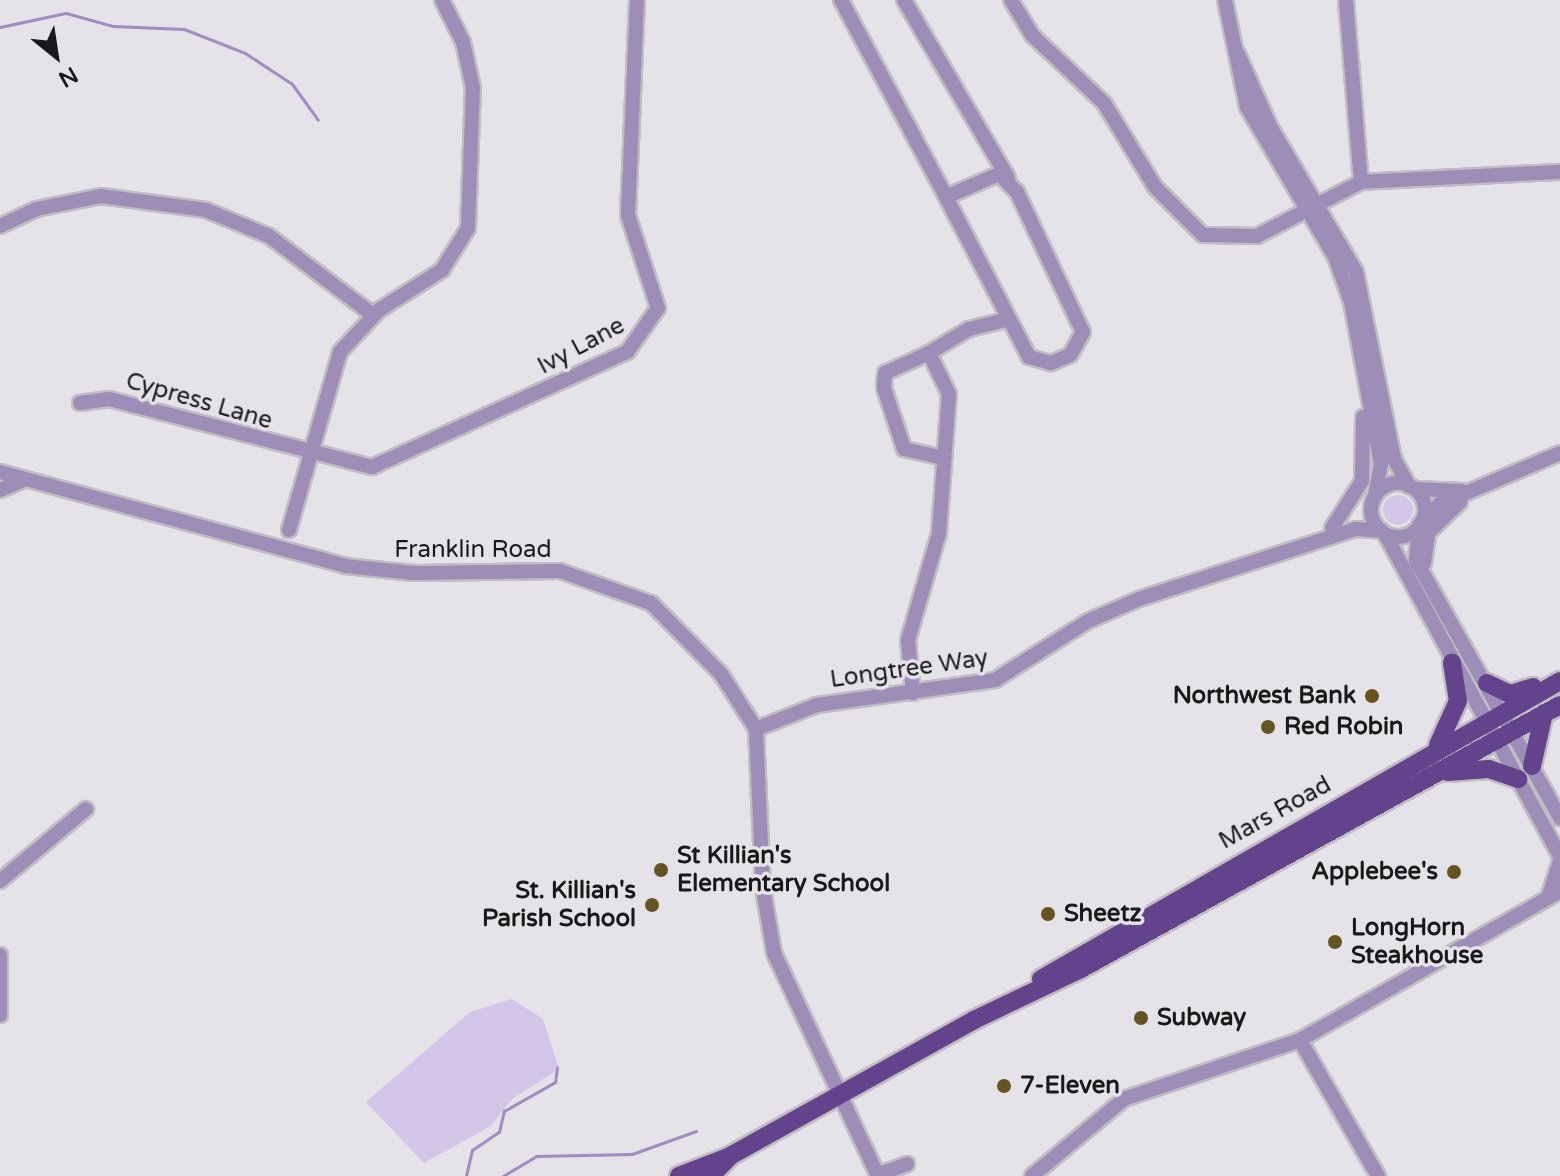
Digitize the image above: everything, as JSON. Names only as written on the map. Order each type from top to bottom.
[{"type":"main road","points":[[1431,753],[1456,713],[1452,662]]},
{"type":"main road","points":[[1487,683],[1516,694],[1560,673]]},
{"type":"main road","name":"Mars Road","points":[[1020,995],[1070,956],[1560,681]]},
{"type":"main road","points":[[1532,766],[1552,709]]},
{"type":"main road","name":"Mars Road","points":[[679,1176],[730,1156],[1020,995],[1079,970],[1441,773],[1552,709]]},
{"type":"main road","points":[[1441,773],[1489,769],[1518,779]]},
{"type":"main road","name":"Mars Road","points":[[711,1176],[730,1156]]},
{"type":"street","points":[[299,554],[289,530],[306,454],[331,369],[373,315],[442,270],[472,214],[471,74],[442,0]]},
{"type":"street","name":"Ivy Lane","points":[[306,454],[380,466],[617,357],[644,338],[658,300],[628,215],[637,0]]},
{"type":"street","points":[[841,0],[946,197],[1006,320],[1029,357],[1043,362],[1063,359],[1081,343],[1042,236],[904,0]]},
{"type":"street","points":[[1011,0],[1032,35],[1104,103],[1155,187],[1203,235],[1257,236],[1361,182],[1560,172]]},
{"type":"street","points":[[1225,0],[1254,124],[1313,208],[1360,283],[1382,470],[1372,516],[1384,532],[1486,722],[1505,736],[1532,766],[1560,818]]},
{"type":"street","points":[[1346,0],[1361,182]]},
{"type":"street","points":[[946,197],[989,177],[1008,179]]},
{"type":"street","points":[[0,226],[36,209],[101,196],[195,207],[269,236],[373,315]]},
{"type":"street","points":[[1313,208],[1351,302],[1394,459],[1424,504],[1415,555],[1503,712],[1505,736],[1518,779],[1560,858],[1546,899]]},
{"type":"street","points":[[1332,528],[1351,507],[1365,470],[1351,302]]},
{"type":"street","points":[[944,458],[904,449],[884,388],[885,373],[929,353],[969,329],[1006,320]]},
{"type":"street","points":[[913,693],[908,640],[939,533],[949,394],[929,353]]},
{"type":"street","name":"Cypress Lane","points":[[80,403],[109,399],[306,454]]},
{"type":"street","points":[[1282,550],[1356,529],[1407,535],[1440,504],[1482,489],[1560,453]]},
{"type":"street","name":"Franklin Road","points":[[0,472],[299,554],[381,572],[560,571],[623,588],[681,628],[756,729]]},
{"type":"street","points":[[0,490],[24,480]]},
{"type":"street","points":[[1282,550],[1332,528],[1392,484],[1482,489]]},
{"type":"street","points":[[1428,579],[1428,533],[1482,489]]},
{"type":"street","points":[[265,545],[289,530]]},
{"type":"street","name":"Longtree Way","points":[[756,729],[817,705],[1003,678],[1088,621],[1282,550]]},
{"type":"street","points":[[756,729],[763,889],[774,953],[878,1176],[907,1164],[897,1176]]},
{"type":"street","points":[[0,881],[86,809]]},
{"type":"street","points":[[1032,1176],[1124,1099],[1300,1040],[1560,891]]},
{"type":"street","points":[[0,955],[0,1015]]},
{"type":"street","points":[[1300,1040],[1378,1176]]},
{"type":"shaded area","points":[[1398,495],[1409,499],[1413,510],[1409,521],[1398,525],[1387,521],[1383,510],[1387,499]]},
{"type":"shaded area","points":[[512,999],[543,1019],[559,1069],[512,1099],[491,1126],[424,1163],[366,1102],[470,1012]]},
{"type":"waterway","points":[[0,27],[66,13],[113,26],[184,29],[245,53],[292,84],[318,120]]},
{"type":"waterway","points":[[466,1176],[472,1150],[499,1132],[504,1111],[555,1082],[557,1067]]},
{"type":"waterway","points":[[503,1176],[536,1156],[632,1154],[696,1131]]},
{"type":"place","name":"Northwest Bank","points":[[1372,696]]},
{"type":"place","name":"Red Robin","points":[[1268,727]]},
{"type":"place","name":"St Killian's Elementary School","points":[[661,870]]},
{"type":"place","name":"Applebee's","points":[[1454,872]]},
{"type":"place","name":"St. Killian's Parish School","points":[[652,905]]},
{"type":"place","name":"Sheetz","points":[[1048,914]]},
{"type":"place","name":"LongHorn Steakhouse","points":[[1335,942]]},
{"type":"place","name":"Subway","points":[[1141,1018]]},
{"type":"place","name":"7-Eleven","points":[[1004,1086]]}]
